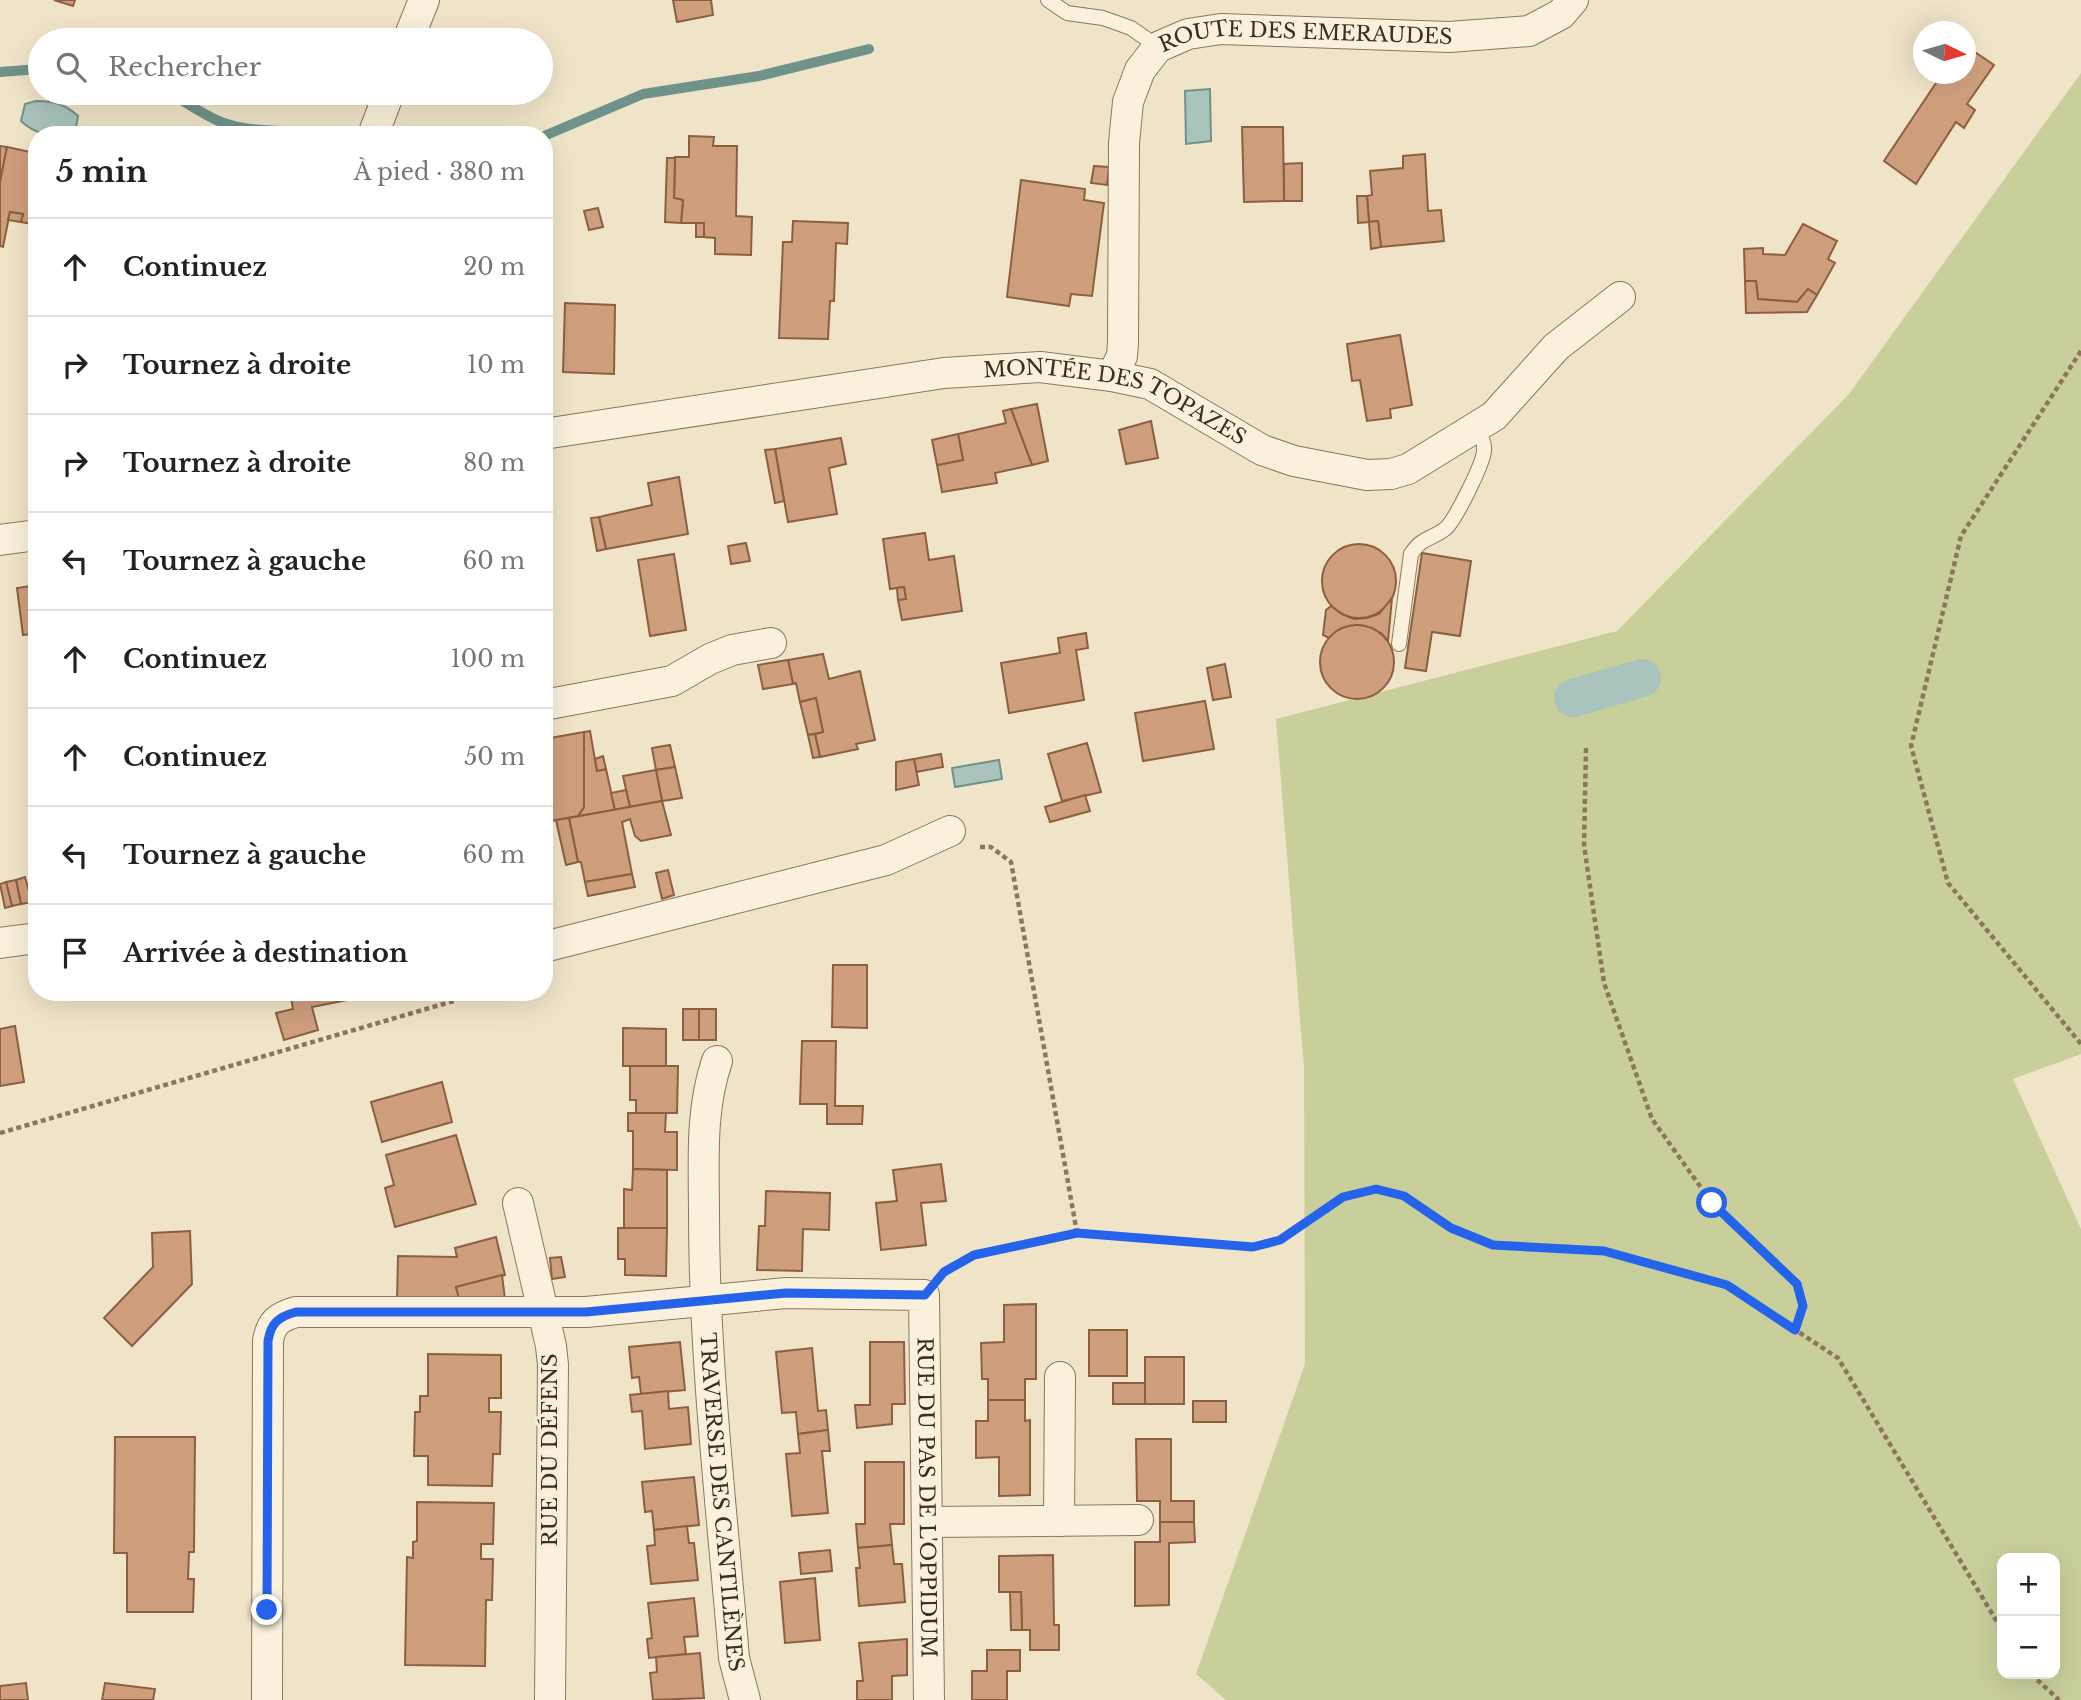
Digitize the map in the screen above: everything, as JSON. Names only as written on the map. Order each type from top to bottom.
[{"type":"street","points":[[413,28],[424,0]]},
{"type":"street","name":"ROUTE DES EMERAUDES","points":[[1112,376],[1122,356],[1123,343],[1124,143],[1128,102],[1140,70],[1158,47],[1188,34],[1221,29],[1448,37],[1529,31],[1561,14],[1573,0]]},
{"type":"street","points":[[376,126],[384,105]]},
{"type":"street","name":"MONTÉE DES TOPAZES","points":[[553,433],[944,373],[1041,367],[1150,384],[1262,450],[1294,461],[1367,475],[1391,474],[1408,469],[1494,416],[1556,347],[1620,297]]},
{"type":"street","points":[[0,541],[28,536]]},
{"type":"street","points":[[553,703],[672,681],[710,659],[732,650],[771,643]]},
{"type":"street","points":[[553,945],[886,860],[950,831]]},
{"type":"street","points":[[0,943],[28,939]]},
{"type":"street","name":"TRAVERSE DES CANTILÈNES","points":[[717,1061],[709,1086],[704,1121],[704,1301],[734,1658],[746,1700]]},
{"type":"street","name":"RUE DU DÉFENS","points":[[519,1203],[541,1311],[551,1346],[550,1700]]},
{"type":"street","points":[[267,1700],[268,1341],[275,1321],[296,1312],[586,1312],[786,1293],[925,1295]]},
{"type":"street","name":"RUE DU PAS DE L'OPPIDUM","points":[[925,1295],[929,1700]]},
{"type":"street","points":[[1059,1521],[1060,1377]]},
{"type":"street","points":[[927,1522],[1138,1520]]},
{"type":"lane","points":[[1048,0],[1067,13],[1104,18],[1131,28],[1158,47]]},
{"type":"lane","points":[[1399,644],[1411,554],[1419,542],[1445,530],[1455,518],[1484,452],[1483,439],[1474,427]]},
{"type":"path","points":[[2081,351],[1961,536],[1911,746],[1948,883],[2081,1044]]},
{"type":"path","points":[[1586,748],[1584,845],[1604,983],[1652,1119],[1712,1203],[1797,1284],[1803,1306],[1795,1330]]},
{"type":"path","points":[[976,847],[991,847],[1011,862],[1077,1233]]},
{"type":"path","points":[[0,1133],[454,1001]]},
{"type":"path","points":[[925,1295],[944,1272],[974,1255],[1077,1233],[1253,1247],[1280,1240],[1343,1197],[1376,1189],[1404,1196],[1451,1228],[1493,1245],[1604,1251],[1727,1285],[1838,1358],[1997,1622]]},
{"type":"path","points":[[2036,1679],[2059,1700]]},
{"type":"green space","points":[[2081,73],[2081,1054],[2013,1079],[2081,1229],[2081,1700],[1226,1700],[1196,1674],[1305,1364],[1304,1069],[1276,719],[1617,631],[1849,394]]},
{"type":"water","points":[[1210,89],[1211,141],[1186,144],[1185,91]]},
{"type":"water","points":[[25,104],[61,105],[78,116],[76,126],[28,127],[21,121]]},
{"type":"water","points":[[999,760],[1002,779],[955,787],[952,768]]},
{"type":"building","points":[[54,0],[75,0],[73,6]]},
{"type":"building","points":[[673,0],[711,0],[713,15],[677,22]]},
{"type":"building","points":[[1976,53],[1994,65],[1967,104],[1975,110],[1964,128],[1956,122],[1916,184],[1884,161],[1935,84],[1976,84]]},
{"type":"building","points":[[1242,127],[1283,127],[1284,201],[1244,202]]},
{"type":"building","points":[[689,136],[714,137],[713,146],[737,146],[736,216],[752,217],[751,255],[715,254],[715,238],[704,237],[704,223],[681,223],[683,200],[674,198],[675,157],[689,157]]},
{"type":"building","points":[[0,146],[7,147],[0,182]]},
{"type":"building","points":[[7,147],[28,152],[28,223],[21,222],[23,214],[10,212],[3,247],[0,246],[0,182]]},
{"type":"building","points":[[1425,154],[1428,211],[1441,210],[1444,241],[1381,247],[1378,221],[1369,222],[1367,196],[1372,195],[1370,171],[1403,168],[1403,156]]},
{"type":"building","points":[[667,158],[675,158],[674,198],[683,200],[681,223],[665,222]]},
{"type":"building","points":[[1302,163],[1302,201],[1284,201],[1284,164]]},
{"type":"building","points":[[1094,166],[1109,167],[1107,185],[1091,183]]},
{"type":"building","points":[[1021,180],[1085,189],[1084,200],[1104,203],[1092,296],[1071,294],[1069,306],[1007,297]]},
{"type":"building","points":[[1357,196],[1367,196],[1369,222],[1358,223]]},
{"type":"building","points":[[598,208],[603,227],[589,230],[584,211]]},
{"type":"building","points":[[10,212],[23,214],[21,222],[8,220]]},
{"type":"building","points":[[793,221],[848,223],[847,244],[836,243],[834,301],[830,301],[828,339],[779,338],[783,242],[792,242]]},
{"type":"building","points":[[1378,221],[1381,247],[1371,249],[1369,222]]},
{"type":"building","points":[[696,223],[704,223],[704,237],[696,237]]},
{"type":"building","points":[[1803,224],[1837,241],[1828,259],[1835,263],[1817,295],[1808,289],[1797,302],[1758,299],[1756,281],[1745,281],[1744,249],[1763,248],[1763,254],[1785,255]]},
{"type":"building","points":[[1745,281],[1756,281],[1758,299],[1797,302],[1808,289],[1817,295],[1807,312],[1746,313]]},
{"type":"building","points":[[565,303],[615,305],[614,374],[563,372]]},
{"type":"building","points":[[1400,335],[1412,405],[1390,409],[1391,418],[1367,421],[1360,380],[1352,381],[1347,344]]},
{"type":"building","points":[[1037,404],[1048,461],[1032,465],[1011,409]]},
{"type":"building","points":[[1011,409],[1032,465],[995,473],[997,483],[942,492],[937,465],[963,460],[958,434],[1006,423],[1003,411]]},
{"type":"building","points":[[1151,421],[1158,458],[1126,464],[1119,430]]},
{"type":"building","points":[[958,434],[963,460],[937,465],[932,440]]},
{"type":"building","points":[[841,438],[846,464],[829,468],[837,514],[788,522],[775,449]]},
{"type":"building","points":[[775,449],[784,501],[775,503],[765,450]]},
{"type":"building","points":[[679,477],[688,534],[606,549],[599,517],[652,505],[648,483]]},
{"type":"building","points":[[599,517],[606,549],[597,551],[591,518]]},
{"type":"building","points":[[925,533],[929,560],[954,556],[962,611],[902,620],[898,600],[906,599],[904,587],[890,589],[883,539]]},
{"type":"building","points":[[746,543],[750,561],[731,564],[728,546]]},
{"type":"building","points":[[1352,544],[1366,544],[1380,550],[1390,560],[1396,581],[1390,602],[1380,612],[1366,618],[1352,618],[1338,612],[1328,602],[1322,588],[1322,574],[1328,560],[1338,550]]},
{"type":"building","points":[[1422,553],[1471,561],[1460,636],[1432,632],[1426,671],[1405,668]]},
{"type":"building","points":[[674,554],[686,630],[650,636],[638,560]]},
{"type":"building","points":[[28,586],[28,634],[23,635],[17,588]]},
{"type":"building","points":[[904,587],[906,599],[898,600],[897,588]]},
{"type":"building","points":[[1392,598],[1388,641],[1381,633],[1359,625],[1337,631],[1329,638],[1323,635],[1326,610],[1331,606],[1354,619],[1367,618],[1379,614]]},
{"type":"building","points":[[1350,625],[1364,625],[1378,631],[1388,641],[1394,662],[1388,683],[1378,693],[1364,699],[1350,699],[1336,693],[1326,683],[1320,669],[1320,655],[1326,641],[1336,631]]},
{"type":"building","points":[[1086,633],[1088,648],[1076,650],[1084,700],[1009,713],[1001,663],[1060,653],[1058,638]]},
{"type":"building","points":[[823,654],[829,679],[860,671],[875,740],[856,744],[858,749],[820,757],[815,734],[823,732],[816,698],[800,702],[788,660]]},
{"type":"building","points":[[788,660],[793,684],[763,689],[758,665]]},
{"type":"building","points":[[1225,664],[1231,697],[1213,700],[1207,668]]},
{"type":"building","points":[[816,698],[823,732],[808,735],[800,702]]},
{"type":"building","points":[[1205,701],[1214,749],[1143,761],[1135,713]]},
{"type":"building","points":[[590,731],[597,771],[606,769],[615,810],[578,816],[584,807],[584,732]]},
{"type":"building","points":[[584,732],[584,807],[578,816],[553,821],[553,737]]},
{"type":"building","points":[[815,734],[820,757],[813,758],[808,735]]},
{"type":"building","points":[[1087,743],[1101,792],[1062,801],[1048,754]]},
{"type":"building","points":[[670,745],[675,767],[656,770],[652,748]]},
{"type":"building","points":[[941,754],[943,767],[916,772],[914,759]]},
{"type":"building","points":[[603,756],[606,769],[597,771],[595,759]]},
{"type":"building","points":[[914,759],[919,785],[896,790],[896,762]]},
{"type":"building","points":[[675,767],[682,798],[662,801],[656,770]]},
{"type":"building","points":[[656,770],[662,801],[630,807],[623,776]]},
{"type":"building","points":[[626,790],[630,807],[615,810],[611,793]]},
{"type":"building","points":[[1085,795],[1090,811],[1050,822],[1045,807]]},
{"type":"building","points":[[662,801],[671,835],[641,841],[635,836],[630,819],[622,822],[632,874],[585,882],[569,818]]},
{"type":"building","points":[[569,818],[578,862],[566,865],[556,820]]},
{"type":"building","points":[[668,870],[674,895],[662,899],[656,873]]},
{"type":"building","points":[[632,874],[635,887],[588,896],[585,882]]},
{"type":"building","points":[[25,877],[28,903],[21,904],[16,880]]},
{"type":"building","points":[[16,880],[21,904],[12,906],[6,882]]},
{"type":"building","points":[[6,882],[12,906],[5,908],[0,884]]},
{"type":"building","points":[[833,965],[867,965],[867,1028],[832,1027]]},
{"type":"building","points":[[292,1001],[342,1001],[312,1007],[318,1030],[284,1040],[276,1013],[293,1009]]},
{"type":"building","points":[[683,1009],[699,1009],[699,1040],[683,1040]]},
{"type":"building","points":[[699,1009],[716,1009],[716,1040],[699,1040]]},
{"type":"building","points":[[15,1026],[24,1082],[0,1086],[0,1029]]},
{"type":"building","points":[[623,1028],[666,1029],[666,1066],[623,1066]]},
{"type":"building","points":[[802,1041],[836,1041],[835,1106],[863,1106],[862,1124],[827,1124],[827,1104],[800,1104]]},
{"type":"building","points":[[630,1066],[678,1066],[677,1113],[636,1113],[636,1100],[630,1100]]},
{"type":"building","points":[[442,1082],[452,1122],[382,1142],[371,1102]]},
{"type":"building","points":[[628,1113],[666,1113],[665,1132],[677,1132],[677,1170],[633,1169],[633,1131],[628,1131]]},
{"type":"building","points":[[456,1135],[476,1204],[395,1227],[385,1188],[394,1185],[386,1155]]},
{"type":"building","points":[[941,1164],[946,1201],[921,1203],[926,1245],[881,1250],[876,1203],[897,1201],[893,1170]]},
{"type":"building","points":[[633,1169],[667,1170],[667,1228],[624,1228],[624,1189],[632,1190]]},
{"type":"building","points":[[766,1191],[830,1193],[829,1230],[803,1229],[802,1271],[757,1270],[759,1226],[765,1226]]},
{"type":"building","points":[[618,1228],[667,1228],[666,1276],[625,1275],[625,1259],[618,1259]]},
{"type":"building","points":[[190,1231],[192,1284],[132,1346],[104,1318],[153,1267],[152,1233]]},
{"type":"building","points":[[496,1237],[505,1275],[456,1287],[460,1302],[397,1301],[398,1256],[457,1257],[455,1248]]},
{"type":"building","points":[[561,1257],[565,1277],[552,1279],[550,1258]]},
{"type":"building","points":[[502,1275],[505,1299],[460,1302],[456,1287]]},
{"type":"building","points":[[1036,1304],[1036,1379],[1025,1379],[1025,1400],[988,1400],[988,1379],[982,1379],[981,1343],[1004,1342],[1004,1305]]},
{"type":"building","points":[[1089,1330],[1127,1330],[1127,1376],[1089,1376]]},
{"type":"building","points":[[680,1342],[685,1390],[641,1394],[639,1377],[632,1378],[629,1347]]},
{"type":"building","points":[[870,1342],[904,1342],[905,1404],[892,1404],[892,1424],[857,1428],[855,1405],[870,1405]]},
{"type":"building","points":[[812,1348],[818,1411],[826,1410],[828,1430],[798,1434],[796,1412],[782,1413],[776,1352]]},
{"type":"building","points":[[428,1354],[501,1355],[501,1398],[489,1398],[489,1412],[501,1412],[500,1454],[493,1454],[492,1486],[428,1485],[428,1456],[414,1456],[415,1412],[420,1412],[420,1396],[428,1396]]},
{"type":"building","points":[[1145,1357],[1184,1357],[1184,1404],[1145,1404]]},
{"type":"building","points":[[1113,1383],[1145,1383],[1145,1404],[1113,1404]]},
{"type":"building","points":[[668,1391],[669,1409],[688,1407],[691,1444],[645,1449],[642,1411],[632,1412],[630,1395]]},
{"type":"building","points":[[988,1400],[1025,1400],[1025,1421],[1030,1420],[1030,1495],[999,1496],[999,1457],[976,1458],[976,1421],[988,1421]]},
{"type":"building","points":[[1193,1401],[1226,1401],[1226,1422],[1193,1422]]},
{"type":"building","points":[[828,1430],[830,1451],[822,1451],[828,1513],[792,1516],[786,1454],[800,1453],[798,1434]]},
{"type":"building","points":[[115,1437],[195,1437],[194,1552],[189,1552],[188,1579],[194,1579],[193,1612],[127,1612],[127,1553],[114,1553]]},
{"type":"building","points":[[1136,1439],[1171,1439],[1171,1501],[1194,1501],[1194,1522],[1160,1522],[1160,1501],[1137,1501]]},
{"type":"building","points":[[865,1462],[904,1462],[904,1524],[890,1524],[892,1545],[858,1548],[856,1524],[865,1524]]},
{"type":"building","points":[[694,1477],[699,1525],[654,1530],[652,1511],[645,1512],[642,1482]]},
{"type":"building","points":[[417,1502],[494,1503],[493,1544],[481,1544],[481,1559],[493,1559],[492,1600],[486,1600],[485,1666],[405,1665],[407,1557],[413,1558],[413,1542],[417,1541]]},
{"type":"building","points":[[1160,1522],[1194,1522],[1195,1542],[1169,1543],[1169,1605],[1135,1606],[1135,1542],[1160,1542]]},
{"type":"building","points":[[687,1526],[689,1543],[694,1543],[698,1580],[651,1584],[647,1546],[655,1545],[654,1530]]},
{"type":"building","points":[[892,1545],[894,1564],[902,1564],[905,1602],[859,1606],[856,1568],[860,1568],[858,1548]]},
{"type":"building","points":[[830,1550],[832,1571],[801,1574],[799,1553]]},
{"type":"building","points":[[1053,1555],[1054,1625],[1059,1625],[1059,1650],[1030,1650],[1030,1630],[1022,1630],[1021,1592],[999,1592],[999,1556]]},
{"type":"building","points":[[815,1578],[820,1640],[785,1643],[780,1582]]},
{"type":"building","points":[[1010,1592],[1021,1592],[1022,1630],[1011,1630]]},
{"type":"building","points":[[694,1598],[698,1636],[684,1637],[686,1654],[649,1658],[647,1639],[652,1638],[648,1603]]},
{"type":"building","points":[[907,1639],[907,1675],[892,1676],[892,1700],[857,1700],[857,1681],[863,1681],[859,1643]]},
{"type":"building","points":[[987,1650],[1020,1650],[1020,1671],[1007,1671],[1007,1700],[972,1700],[972,1671],[987,1671]]},
{"type":"building","points":[[700,1653],[704,1698],[653,1700],[650,1673],[657,1672],[656,1657]]},
{"type":"building","points":[[26,1683],[28,1700],[0,1700],[0,1686]]},
{"type":"building","points":[[105,1683],[155,1689],[153,1700],[102,1700]]},
{"type":"waterway","points":[[553,132],[643,94],[759,76],[869,49]]},
{"type":"waterway","points":[[0,72],[28,70]]},
{"type":"waterway","points":[[189,105],[234,126]]},
{"type":"waterway","points":[[1573,698],[1642,678]]},
{"type":"route","points":[[267,1610],[268,1341],[275,1321],[285,1315],[296,1312],[586,1312],[786,1293],[925,1295],[944,1272],[974,1255],[1077,1233],[1253,1247],[1280,1240],[1343,1197],[1376,1189],[1404,1196],[1451,1228],[1493,1245],[1604,1251],[1727,1285],[1795,1330],[1803,1306],[1797,1284],[1712,1203]]}]
